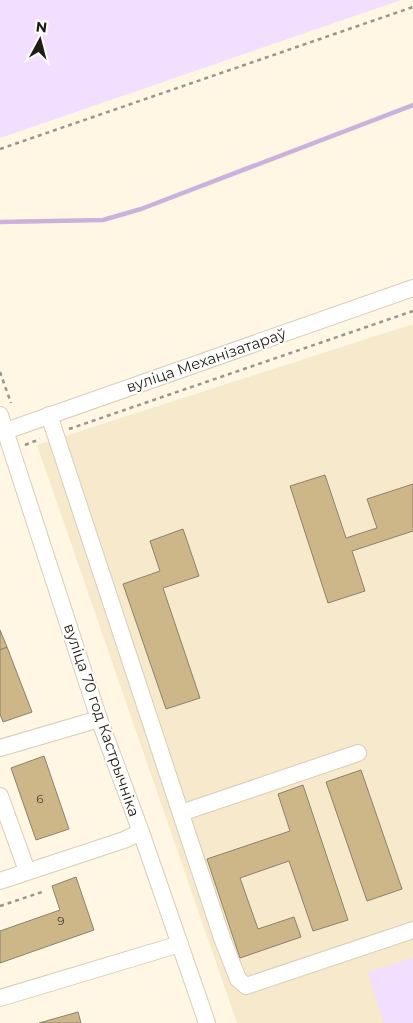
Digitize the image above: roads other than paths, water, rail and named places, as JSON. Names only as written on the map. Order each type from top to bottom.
[{"type":"street","name":"вуліца Механізатараў","points":[[2,426],[49,415],[413,288]]},
{"type":"street","points":[[49,415],[222,938],[238,979],[246,986],[413,930]]},
{"type":"street","name":"вуліца 70 год Кастрычніка","points":[[2,426],[99,719],[141,832],[207,1023]]},
{"type":"street","points":[[0,748],[99,719]]},
{"type":"street","points":[[181,813],[358,753]]},
{"type":"street","points":[[0,796],[27,871]]},
{"type":"street","points":[[0,881],[124,840],[141,832]]},
{"type":"street","points":[[0,998],[180,944]]},
{"type":"waterway","points":[[0,222],[103,220],[141,209],[413,105]]}]
